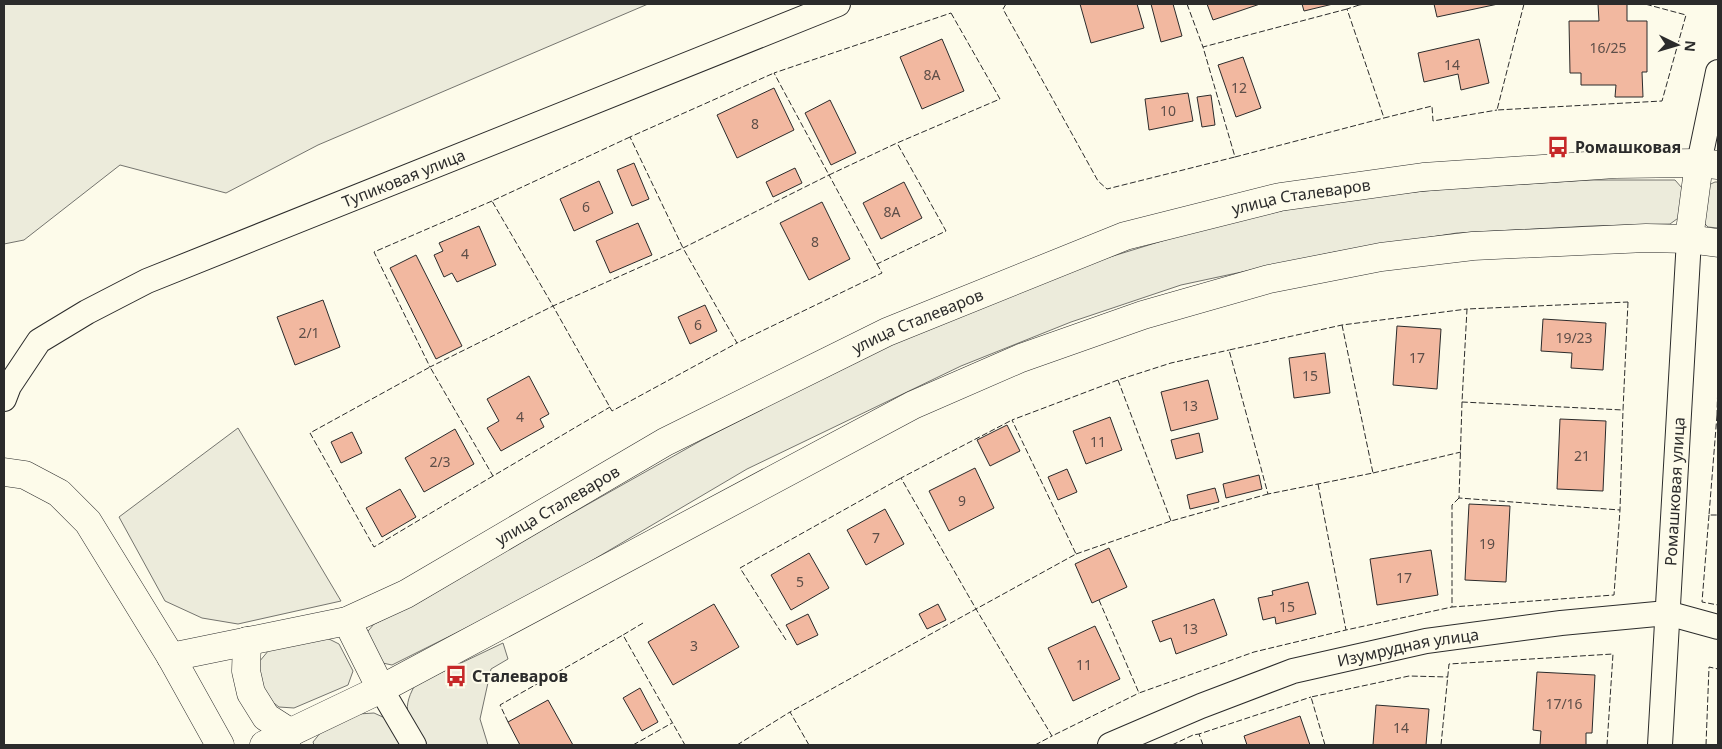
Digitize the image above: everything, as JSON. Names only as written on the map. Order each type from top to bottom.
[{"type":"main road","name":"улица Сталеваров","points":[[171,657],[347,621],[406,594],[665,442],[896,328],[1125,236],[1280,197],[1423,178],[1615,164],[1709,164]]},
{"type":"main road","points":[[1689,239],[1709,164]]},
{"type":"main road","points":[[264,745],[382,689],[914,405],[1021,358],[1143,315],[1269,279],[1381,257],[1473,246],[1646,238],[1689,239],[1718,243]]},
{"type":"main road","points":[[4,472],[25,475],[59,493],[88,522],[171,657],[220,745]]},
{"type":"main road","points":[[347,621],[382,689]]},
{"type":"main road","points":[[247,641],[246,671],[251,693],[266,717],[291,733]]},
{"type":"street","name":"Тупиковая улица","points":[[4,399],[9,386],[39,341],[86,312],[147,281],[838,4]]},
{"type":"street","points":[[1709,164],[1718,72]]},
{"type":"street","name":"Ромашковая улица","points":[[1660,745],[1689,239]]},
{"type":"street","name":"Изумрудная улица","points":[[1110,745],[1201,706],[1293,671],[1426,641],[1562,623],[1667,614],[1718,627]]},
{"type":"street","points":[[382,689],[414,745]]},
{"type":"shaded area","points":[[4,4],[648,4],[318,145],[226,193],[120,165],[24,240],[4,244]]},
{"type":"shaded area","points":[[1590,180],[1675,180],[1682,188],[1681,216],[1670,224],[1457,233],[1335,252],[1181,285],[1071,322],[961,366],[747,469],[542,590],[392,665],[378,662],[363,637],[374,624],[421,601],[512,547],[702,440],[847,365],[983,303],[1100,260],[1201,229],[1325,201],[1445,189]]},
{"type":"shaded area","points":[[1718,182],[1718,228],[1708,227],[1698,217],[1702,188]]},
{"type":"shaded area","points":[[238,428],[341,601],[238,624],[202,618],[165,601],[119,517]]},
{"type":"shaded area","points":[[327,638],[339,644],[353,671],[348,685],[294,708],[279,707],[266,697],[257,677],[259,662],[269,650]]},
{"type":"shaded area","points":[[503,643],[508,659],[491,669],[480,719],[488,745],[424,745],[411,723],[407,710],[410,695],[415,685]]},
{"type":"shaded area","points":[[374,713],[385,718],[406,745],[314,745],[313,742],[321,732],[358,714]]},
{"type":"building","points":[[1080,4],[1137,4],[1144,28],[1091,43]]},
{"type":"building","points":[[1151,4],[1173,4],[1182,36],[1161,42]]},
{"type":"building","points":[[1207,4],[1260,4],[1213,20]]},
{"type":"building","points":[[1302,4],[1333,4],[1304,11]]},
{"type":"building","points":[[1434,4],[1498,4],[1437,17]]},
{"type":"building","points":[[1598,4],[1627,4],[1627,21],[1647,21],[1647,72],[1642,72],[1643,97],[1615,97],[1616,85],[1581,85],[1581,73],[1570,73],[1569,21],[1599,21]]},
{"type":"building","points":[[942,39],[964,91],[922,109],[900,57]]},
{"type":"building","points":[[1479,39],[1489,83],[1461,90],[1458,74],[1424,82],[1418,53]]},
{"type":"building","points":[[1243,57],[1261,108],[1236,117],[1218,65]]},
{"type":"building","points":[[774,88],[794,130],[737,158],[717,115]]},
{"type":"building","points":[[1188,93],[1193,121],[1149,130],[1145,99]]},
{"type":"building","points":[[1211,95],[1215,125],[1202,127],[1197,97]]},
{"type":"building","points":[[830,100],[856,153],[831,165],[805,113]]},
{"type":"building","points":[[634,163],[649,199],[632,206],[617,170]]},
{"type":"building","points":[[795,168],[802,183],[773,197],[766,182]]},
{"type":"building","points":[[599,181],[613,213],[574,231],[560,199]]},
{"type":"building","points":[[904,182],[922,218],[881,239],[863,203]]},
{"type":"building","points":[[822,202],[850,259],[809,280],[780,223]]},
{"type":"building","points":[[638,223],[652,255],[610,273],[596,241]]},
{"type":"building","points":[[479,226],[496,265],[457,282],[452,273],[444,277],[434,255],[443,251],[439,243]]},
{"type":"building","points":[[416,255],[462,346],[436,359],[390,268]]},
{"type":"building","points":[[323,300],[340,347],[295,365],[277,317]]},
{"type":"building","points":[[705,305],[717,331],[690,344],[678,317]]},
{"type":"building","points":[[1543,319],[1606,323],[1603,370],[1571,368],[1572,353],[1541,351]]},
{"type":"building","points":[[1397,326],[1441,329],[1437,389],[1393,385]]},
{"type":"building","points":[[1325,353],[1330,393],[1294,398],[1289,358]]},
{"type":"building","points":[[529,376],[549,414],[540,419],[544,427],[501,451],[487,428],[499,421],[487,399]]},
{"type":"building","points":[[1208,380],[1218,419],[1171,431],[1161,392]]},
{"type":"building","points":[[1110,417],[1122,450],[1086,464],[1073,431]]},
{"type":"building","points":[[1560,419],[1606,421],[1603,491],[1557,489]]},
{"type":"building","points":[[1007,425],[1020,451],[990,466],[977,440]]},
{"type":"building","points":[[455,429],[474,464],[424,492],[405,458]]},
{"type":"building","points":[[352,432],[362,453],[341,463],[331,442]]},
{"type":"building","points":[[1199,433],[1203,452],[1176,459],[1171,440]]},
{"type":"building","points":[[975,468],[994,508],[949,531],[929,491]]},
{"type":"building","points":[[1067,469],[1077,492],[1058,500],[1048,477]]},
{"type":"building","points":[[1259,475],[1262,489],[1226,498],[1223,484]]},
{"type":"building","points":[[1215,488],[1219,502],[1190,509],[1187,495]]},
{"type":"building","points":[[400,489],[416,517],[382,537],[366,508]]},
{"type":"building","points":[[1469,504],[1510,506],[1506,582],[1465,580]]},
{"type":"building","points":[[885,509],[904,544],[866,565],[847,530]]},
{"type":"building","points":[[1109,548],[1127,587],[1092,603],[1075,564]]},
{"type":"building","points":[[1431,550],[1438,595],[1377,605],[1370,559]]},
{"type":"building","points":[[809,553],[829,588],[791,610],[771,575]]},
{"type":"building","points":[[1308,582],[1316,614],[1276,624],[1275,617],[1263,620],[1258,598],[1273,595],[1272,591]]},
{"type":"building","points":[[1214,599],[1227,635],[1176,654],[1171,638],[1160,642],[1152,621]]},
{"type":"building","points":[[714,604],[739,647],[673,685],[648,642]]},
{"type":"building","points":[[938,604],[946,620],[927,629],[919,614]]},
{"type":"building","points":[[808,614],[818,635],[797,645],[786,625]]},
{"type":"building","points":[[1095,626],[1120,679],[1073,701],[1048,648]]},
{"type":"building","points":[[1537,672],[1595,675],[1592,733],[1586,733],[1586,745],[1540,745],[1541,731],[1533,730]]},
{"type":"building","points":[[640,688],[658,722],[642,731],[623,698]]},
{"type":"building","points":[[548,700],[573,745],[520,745],[508,722]]},
{"type":"building","points":[[1376,705],[1429,709],[1426,745],[1373,745]]},
{"type":"building","points":[[1300,716],[1310,745],[1247,745],[1244,736]]},
{"type":"fence","points":[[1006,4],[1003,9],[1098,181],[1107,189],[1235,157]]},
{"type":"fence","points":[[1187,4],[1203,47]]},
{"type":"fence","points":[[1358,4],[1365,4]]},
{"type":"fence","points":[[1524,4],[1497,110],[1662,101],[1686,15],[1645,4]]},
{"type":"fence","points":[[1359,5],[1347,9],[1384,118],[1432,106],[1433,121],[1497,110]]},
{"type":"fence","points":[[1347,9],[1203,47],[1235,157],[1384,118]]},
{"type":"fence","points":[[951,13],[1000,99],[897,143],[829,175],[774,73],[951,13]]},
{"type":"fence","points":[[630,137],[492,201],[553,306],[683,248],[630,137],[774,73]]},
{"type":"fence","points":[[877,264],[882,273],[737,343],[683,248],[829,175],[877,264],[946,231],[897,143]]},
{"type":"fence","points":[[492,201],[374,252],[430,367],[553,306],[612,411],[737,343]]},
{"type":"fence","points":[[1628,302],[1623,410],[1462,402],[1467,309],[1628,302]]},
{"type":"fence","points":[[1342,325],[1373,473],[1268,494],[1229,350],[1342,325],[1467,309]]},
{"type":"fence","points":[[1171,521],[1118,380],[1171,363],[1229,350]]},
{"type":"fence","points":[[493,476],[374,547],[310,433],[430,367],[493,476],[610,407]]},
{"type":"fence","points":[[1718,379],[1718,415]]},
{"type":"fence","points":[[1118,380],[1012,420],[1076,554],[976,609],[1052,736],[1139,693]]},
{"type":"fence","points":[[1462,402],[1459,498],[1620,510],[1623,410]]},
{"type":"fence","points":[[1717,415],[1709,515],[1718,515]]},
{"type":"fence","points":[[809,745],[790,712],[976,609],[901,478],[1012,420]]},
{"type":"fence","points":[[1373,473],[1461,452]]},
{"type":"fence","points":[[786,640],[740,568],[901,478]]},
{"type":"fence","points":[[1318,484],[1346,630],[1452,607]]},
{"type":"fence","points":[[1076,554],[1171,521],[1268,494]]},
{"type":"fence","points":[[1459,498],[1452,505],[1452,607],[1614,595],[1620,510]]},
{"type":"fence","points":[[1709,515],[1702,602],[1718,605]]},
{"type":"fence","points":[[1099,600],[1139,693],[1254,652],[1346,630]]},
{"type":"fence","points":[[643,623],[623,635],[685,745]]},
{"type":"fence","points":[[508,722],[500,705],[623,635]]},
{"type":"fence","points":[[1441,745],[1449,664],[1613,654],[1607,745]]},
{"type":"fence","points":[[1706,745],[1709,667],[1718,669]]},
{"type":"fence","points":[[1325,745],[1311,697],[1409,676],[1448,677]]},
{"type":"fence","points":[[1203,745],[1199,734],[1311,697]]},
{"type":"fence","points":[[737,745],[790,712]]},
{"type":"fence","points":[[633,745],[672,723]]},
{"type":"fence","points":[[1172,745],[1199,734]]},
{"type":"fence","points":[[1035,745],[1052,736]]},
{"type":"place","name":"Ромашковая","points":[[1558,147]]},
{"type":"place","name":"Сталеваров","points":[[456,676]]}]
